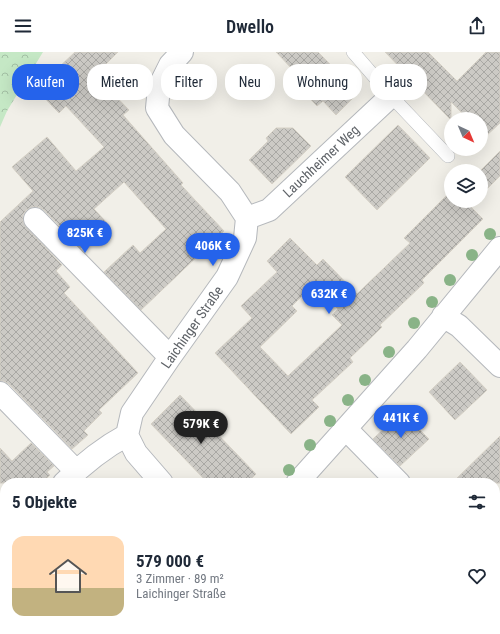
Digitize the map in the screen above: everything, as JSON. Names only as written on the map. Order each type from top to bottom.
[{"type":"street","points":[[182,52],[170,65],[159,87],[157,108],[174,135],[230,192],[247,218]]},
{"type":"street","name":"Lauchheimer Weg","points":[[247,218],[269,210],[387,100]]},
{"type":"street","points":[[34,218],[170,357]]},
{"type":"street","name":"Laichinger Straße","points":[[127,435],[132,414],[170,357],[227,277],[245,238],[247,218]]},
{"type":"street","points":[[302,478],[417,349],[500,248]]},
{"type":"street","points":[[443,316],[459,326],[500,366]]},
{"type":"street","points":[[0,393],[70,477],[109,445],[127,435],[136,454],[158,478]]},
{"type":"street","points":[[346,429],[394,478]]},
{"type":"lane","points":[[353,52],[370,72]]},
{"type":"lane","points":[[395,100],[444,152]]},
{"type":"green space","points":[[0,52],[43,52],[36,64],[12,64],[12,100],[14,100],[0,127]]},
{"type":"building","points":[[75,52],[118,52],[106,64],[87,64],[87,100],[119,100],[129,110],[123,115],[183,183],[181,185],[224,231],[141,310],[104,272],[133,245],[140,253],[166,229],[124,182],[94,209],[107,223],[81,248],[44,210],[39,207],[32,207],[26,210],[23,215],[23,222],[26,227],[62,265],[56,271],[70,287],[64,293],[138,373],[99,410],[102,413],[84,431],[88,435],[72,449],[9,384],[4,381],[0,381],[0,222],[33,191],[12,167],[47,137],[76,171],[104,147],[66,106],[59,113],[47,100],[79,100],[79,64],[62,64]]},
{"type":"building","points":[[276,52],[318,52],[330,64],[287,64]]},
{"type":"building","points":[[385,52],[428,52],[457,81],[486,52],[500,52],[500,123],[488,134],[488,112],[461,112],[451,102],[451,112],[444,113],[427,95],[427,64],[397,64]]},
{"type":"building","points":[[311,100],[351,100],[336,115],[323,101],[317,106]]},
{"type":"building","points":[[398,125],[430,158],[377,210],[345,177]]},
{"type":"building","points":[[276,128],[293,128],[311,146],[272,184],[249,160],[268,141],[266,138]]},
{"type":"building","points":[[500,151],[500,176],[488,188],[488,164]]},
{"type":"building","points":[[444,198],[444,208],[472,208],[483,219],[422,280],[424,283],[380,325],[382,327],[350,358],[353,362],[312,400],[319,407],[291,434],[215,353],[252,318],[241,306],[277,272],[267,261],[290,238],[317,265],[323,259],[357,294],[410,243],[404,238]],"holes":[[[314,284],[338,309],[332,315],[342,325],[288,376],[260,347],[297,311],[292,306]]]},
{"type":"building","points":[[460,362],[487,390],[455,420],[429,392]]},
{"type":"building","points":[[180,395],[256,474],[252,478],[203,478],[151,424]]},
{"type":"building","points":[[402,412],[429,439],[400,466],[373,439]]},
{"type":"building","points":[[500,436],[500,478],[457,478]]},
{"type":"building","points":[[31,443],[54,466],[47,472],[50,475],[47,478],[0,478],[0,448],[12,461]]}]
